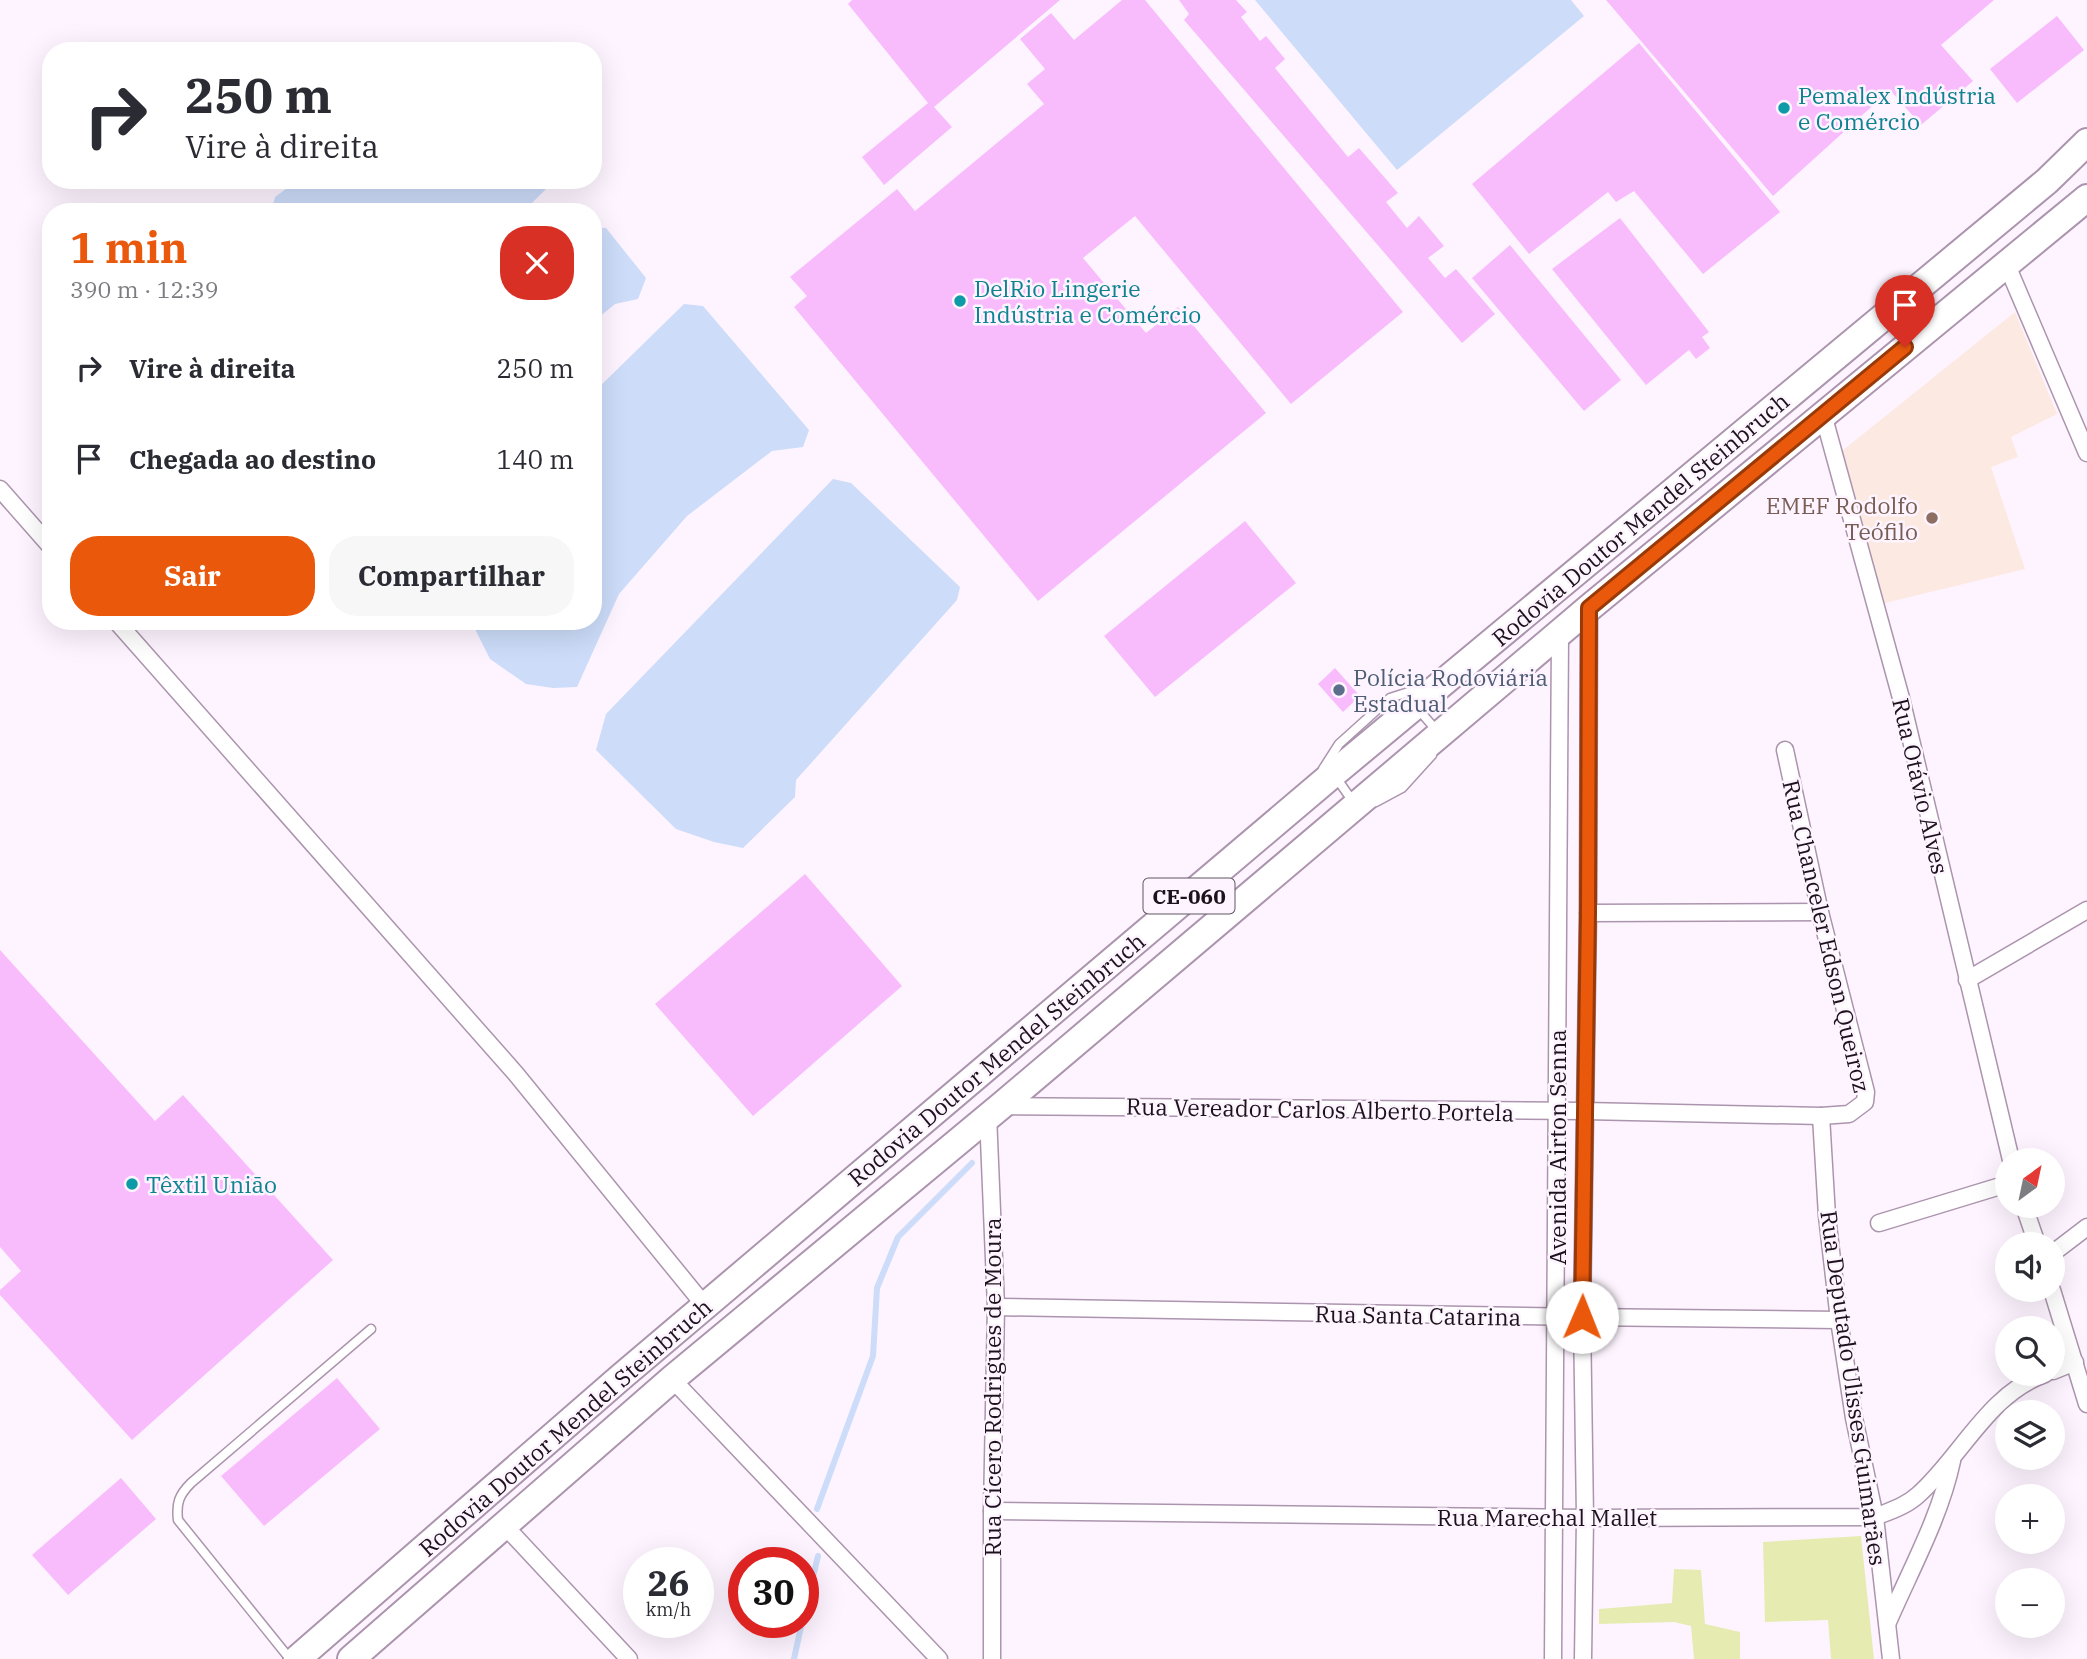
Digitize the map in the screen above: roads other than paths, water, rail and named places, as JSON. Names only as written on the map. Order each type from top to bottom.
[{"type":"highway","name":"Rodovia Doutor Mendel Steinbruch","points":[[297,1659],[705,1306],[1333,774],[2047,181],[2087,142]]},
{"type":"highway","name":"Rodovia Doutor Mendel Steinbruch","points":[[351,1659],[671,1378],[994,1110],[1589,608],[2087,198]]},
{"type":"street","points":[[2006,263],[2087,453]]},
{"type":"street","name":"Rua Otávio Alves","points":[[1824,414],[1901,698],[2008,1148]]},
{"type":"street","points":[[0,489],[42,537]]},
{"type":"street","name":"Avenida Airton Senna","points":[[1583,1659],[1585,1518],[1582,1317],[1588,952],[1589,608]]},
{"type":"street","points":[[124,630],[516,1074],[705,1306]]},
{"type":"street","name":"Avenida Airton Senna","points":[[1553,1659],[1560,635]]},
{"type":"street","name":"Rua Chanceler Edson Queiroz","points":[[1785,750],[1819,912],[1866,1092],[1865,1102],[1849,1114]]},
{"type":"street","points":[[1967,980],[2087,910]]},
{"type":"street","points":[[1588,913],[1819,912]]},
{"type":"street","points":[[1558,953],[1588,952]]},
{"type":"street","name":"Rua Vereador Carlos Alberto Portela","points":[[994,1110],[1585,1111],[1821,1116],[1849,1114]]},
{"type":"street","name":"Rua Cícero Rodrigues de Moura","points":[[992,1659],[996,1307],[994,1110]]},
{"type":"street","name":"Rua Deputado Ulisses Guimarães","points":[[1821,1116],[1827,1216],[1839,1320],[1854,1418],[1875,1517],[1891,1659]]},
{"type":"street","points":[[1879,1223],[1995,1188]]},
{"type":"street","points":[[2065,1244],[2087,1227]]},
{"type":"street","points":[[2056,1302],[2087,1404]]},
{"type":"street","name":"Rua Santa Catarina","points":[[996,1307],[1839,1320]]},
{"type":"street","points":[[2065,1366],[2075,1362]]},
{"type":"street","points":[[671,1378],[939,1659]]},
{"type":"street","name":"Rua Marechal Mallet","points":[[992,1511],[1585,1518],[1875,1517],[1917,1496],[1952,1459],[1975,1429],[2018,1386]]},
{"type":"street","points":[[1887,1624],[1938,1508],[1952,1459]]},
{"type":"street","points":[[504,1525],[629,1659]]},
{"type":"lane","points":[[1305,799],[1339,744],[1390,698],[1447,681]]},
{"type":"lane","points":[[1416,706],[1440,734]]},
{"type":"lane","points":[[1333,774],[1356,806]]},
{"type":"lane","points":[[290,1659],[178,1520],[176,1505],[180,1494],[191,1483],[371,1329]]},
{"type":"water","points":[[1255,0],[1571,0],[1584,16],[1397,170]]},
{"type":"water","points":[[286,189],[546,189],[532,203],[273,203],[275,197]]},
{"type":"water","points":[[602,228],[606,228],[646,278],[638,299],[615,304],[602,315]]},
{"type":"water","points":[[684,304],[703,306],[809,430],[803,447],[772,451],[687,516],[619,594],[577,687],[553,688],[526,684],[490,659],[476,630],[602,630],[602,384]]},
{"type":"water","points":[[833,479],[851,483],[960,587],[957,600],[796,780],[795,797],[743,848],[714,842],[676,829],[596,750],[606,714]]},
{"type":"waterway","points":[[817,1509],[873,1356],[877,1288],[898,1237],[972,1163]]},
{"type":"waterway","points":[[794,1659],[799,1638]]},
{"type":"place","name":"Pemalex Indústria e Comércio","points":[[1784,108]]},
{"type":"place","name":"DelRio Lingerie Indústria e Comércio","points":[[960,301]]},
{"type":"place","name":"EMEF Rodolfo Teófilo","points":[[1932,518]]},
{"type":"place","name":"Polícia Rodoviária Estadual","points":[[1339,690]]},
{"type":"place","name":"Têxtil União","points":[[132,1184]]}]
